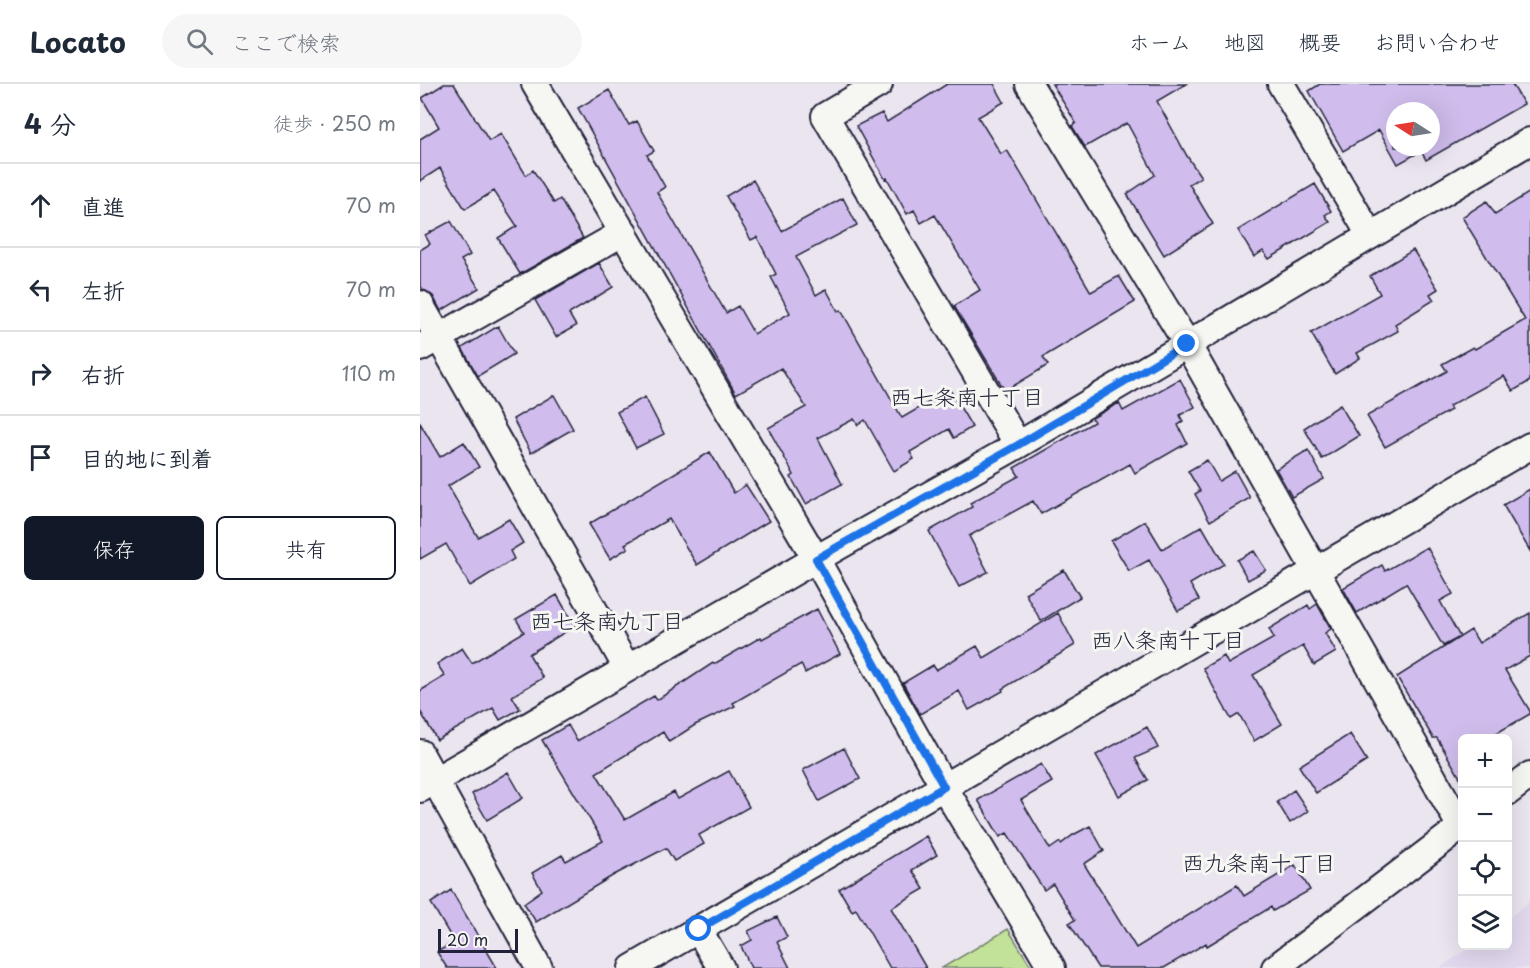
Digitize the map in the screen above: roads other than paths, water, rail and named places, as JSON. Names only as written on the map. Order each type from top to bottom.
[{"type":"street","points":[[535,84],[816,559],[944,787],[1052,968]]},
{"type":"street","points":[[879,84],[825,116],[1018,445]]},
{"type":"street","points":[[1029,84],[1187,344],[1458,820]]},
{"type":"street","points":[[1281,84],[1370,235]]},
{"type":"street","points":[[428,784],[1018,445],[1530,141]]},
{"type":"street","points":[[430,342],[624,232]]},
{"type":"street","points":[[420,304],[430,342],[627,668]]},
{"type":"street","points":[[632,968],[1530,446]]},
{"type":"street","points":[[420,753],[428,784],[539,968]]},
{"type":"street","points":[[1512,789],[1530,775]]},
{"type":"street","points":[[1275,968],[1458,830]]},
{"type":"street","points":[[699,929],[722,968]]},
{"type":"district","name":"西七条南十丁目","points":[[967,397]]},
{"type":"district","name":"西七条南九丁目","points":[[607,621]]},
{"type":"district","name":"西八条南十丁目","points":[[1168,640]]},
{"type":"district","name":"西九条南十丁目","points":[[1259,863]]}]
